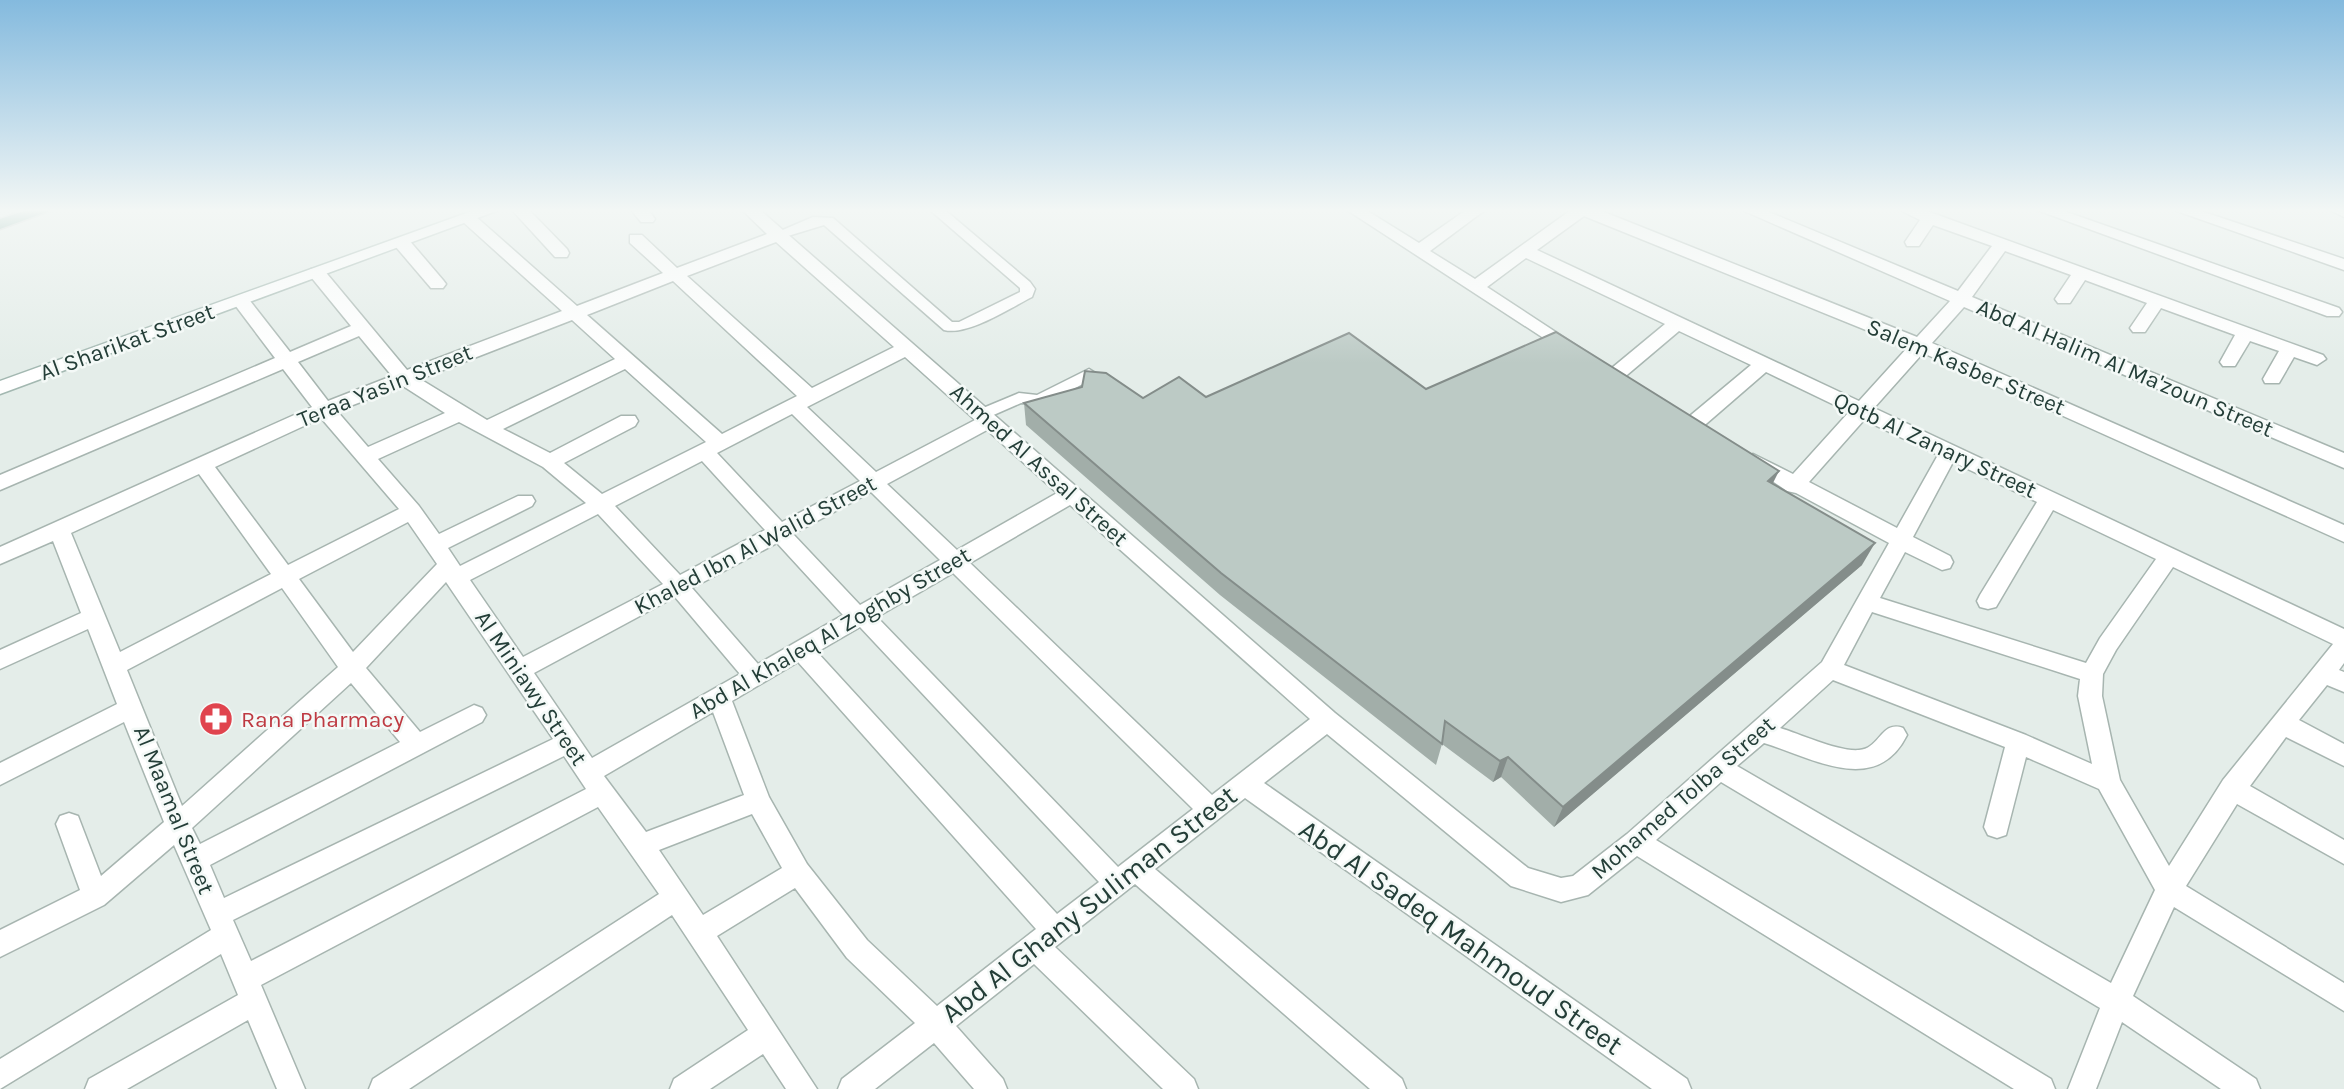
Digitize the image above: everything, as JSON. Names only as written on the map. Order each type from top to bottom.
[{"type":"street","name":"Al Sharikat Street","points":[[0,388],[352,261]]},
{"type":"street","points":[[417,261],[437,284]]},
{"type":"street","points":[[517,261],[628,360],[712,447],[779,532],[860,616],[1126,875],[1392,1089]]},
{"type":"street","points":[[660,261],[802,401],[874,482],[1211,810]]},
{"type":"street","name":"Teraa Yasin Street","points":[[0,556],[324,408],[707,261]]},
{"type":"street","name":"Ahmed Al Assal Street","points":[[807,261],[1327,720]]},
{"type":"street","points":[[1434,261],[1636,390]]},
{"type":"street","points":[[1475,287],[1511,261]]},
{"type":"street","name":"Qotb Al Zanary Street","points":[[1546,261],[2344,639]]},
{"type":"street","name":"Salem Kasber Street","points":[[1710,261],[1921,345],[2344,534]]},
{"type":"street","name":"Abd Al Halim Al Ma'zoun Street","points":[[1872,261],[2344,461]]},
{"type":"street","points":[[1794,486],[1962,298],[1989,261]]},
{"type":"street","points":[[2047,261],[2317,359]]},
{"type":"street","points":[[2187,261],[2333,313]]},
{"type":"street","points":[[317,273],[403,377],[460,414],[490,427],[550,462],[601,504],[678,586],[755,676]]},
{"type":"street","points":[[2064,299],[2081,273]]},
{"type":"street","name":"Al Miniawy Street","points":[[241,301],[324,408],[412,511],[451,572],[521,669],[568,743],[641,845],[803,1089]]},
{"type":"street","points":[[2139,328],[2157,301]]},
{"type":"street","points":[[1602,368],[1678,323]]},
{"type":"street","points":[[0,483],[362,328]]},
{"type":"street","points":[[2229,362],[2245,333]]},
{"type":"street","points":[[0,944],[95,896],[272,744],[451,572],[601,504],[907,348]]},
{"type":"street","points":[[2272,379],[2289,349]]},
{"type":"street","points":[[490,427],[628,360]]},
{"type":"street","points":[[1714,439],[1686,422],[1764,364]]},
{"type":"street","points":[[366,456],[460,414]]},
{"type":"street","name":"Khaled Ibn Al Walid Street","points":[[521,669],[874,482],[986,418]]},
{"type":"street","points":[[550,462],[628,421]]},
{"type":"street","points":[[1737,452],[1794,486],[1942,562]]},
{"type":"street","name":"Mohamed Tolba Street","points":[[1327,720],[1520,878],[1562,890],[1579,887],[1636,842],[1762,732],[1829,669],[1950,452]]},
{"type":"street","points":[[202,464],[352,668],[416,745]]},
{"type":"street","name":"Abd Al Khaleq Al Zoghby Street","points":[[99,1089],[248,991],[595,782],[719,697],[1072,494]]},
{"type":"street","points":[[1988,601],[2049,499]]},
{"type":"street","points":[[436,545],[525,501]]},
{"type":"street","points":[[115,665],[412,511]]},
{"type":"street","name":"Al Maamal Street","points":[[60,529],[177,824],[195,860],[291,1089]]},
{"type":"street","points":[[2169,556],[2108,644],[2092,674],[2090,696],[2108,782],[2169,890],[2344,998]]},
{"type":"street","points":[[1866,602],[2092,674]]},
{"type":"street","points":[[0,660],[95,616]]},
{"type":"street","points":[[2082,1089],[2117,1002],[2169,890],[2232,788],[2282,723],[2334,678],[2344,646]]},
{"type":"street","points":[[801,650],[1045,939],[1184,1089]]},
{"type":"street","points":[[1829,669],[2018,742],[2108,782]]},
{"type":"street","points":[[719,697],[736,750],[758,802],[798,872],[857,949],[935,1023],[993,1089]]},
{"type":"street","points":[[0,775],[132,707]]},
{"type":"street","points":[[195,860],[474,715]]},
{"type":"street","name":"Abd Al Ghany Suliman Street","points":[[852,1089],[1327,720]]},
{"type":"street","points":[[2282,723],[2344,756]]},
{"type":"street","points":[[1762,732],[1855,761],[1870,760],[1882,754],[1895,735]]},
{"type":"street","points":[[1997,827],[2018,742]]},
{"type":"street","points":[[0,1075],[222,926],[568,743]]},
{"type":"street","points":[[1718,768],[2117,1002],[2246,1089]]},
{"type":"street","name":"Abd Al Sadeq Mahmoud Street","points":[[1245,784],[1677,1089]]},
{"type":"street","points":[[2232,788],[2344,853]]},
{"type":"street","points":[[641,845],[758,802]]},
{"type":"street","points":[[69,824],[95,896]]},
{"type":"street","points":[[1636,842],[2041,1089]]},
{"type":"street","points":[[697,933],[798,872]]},
{"type":"street","points":[[383,1089],[675,898]]},
{"type":"street","points":[[684,1089],[766,1035]]},
{"type":"lane","points":[[873,261],[949,327],[962,327],[1027,294],[1025,285],[997,261]]},
{"type":"lane","points":[[986,418],[1019,398],[1039,400],[1089,373]]},
{"type":"building","points":[[1556,332],[1779,471],[1768,481],[1875,543],[1563,807],[1508,757],[1500,761],[1445,721],[1442,744],[1221,573],[1024,403],[1082,387],[1085,371],[1106,373],[1143,398],[1179,377],[1206,397],[1349,333],[1426,389]]},
{"type":"place","name":"Rana Pharmacy","points":[[216,719]]}]
